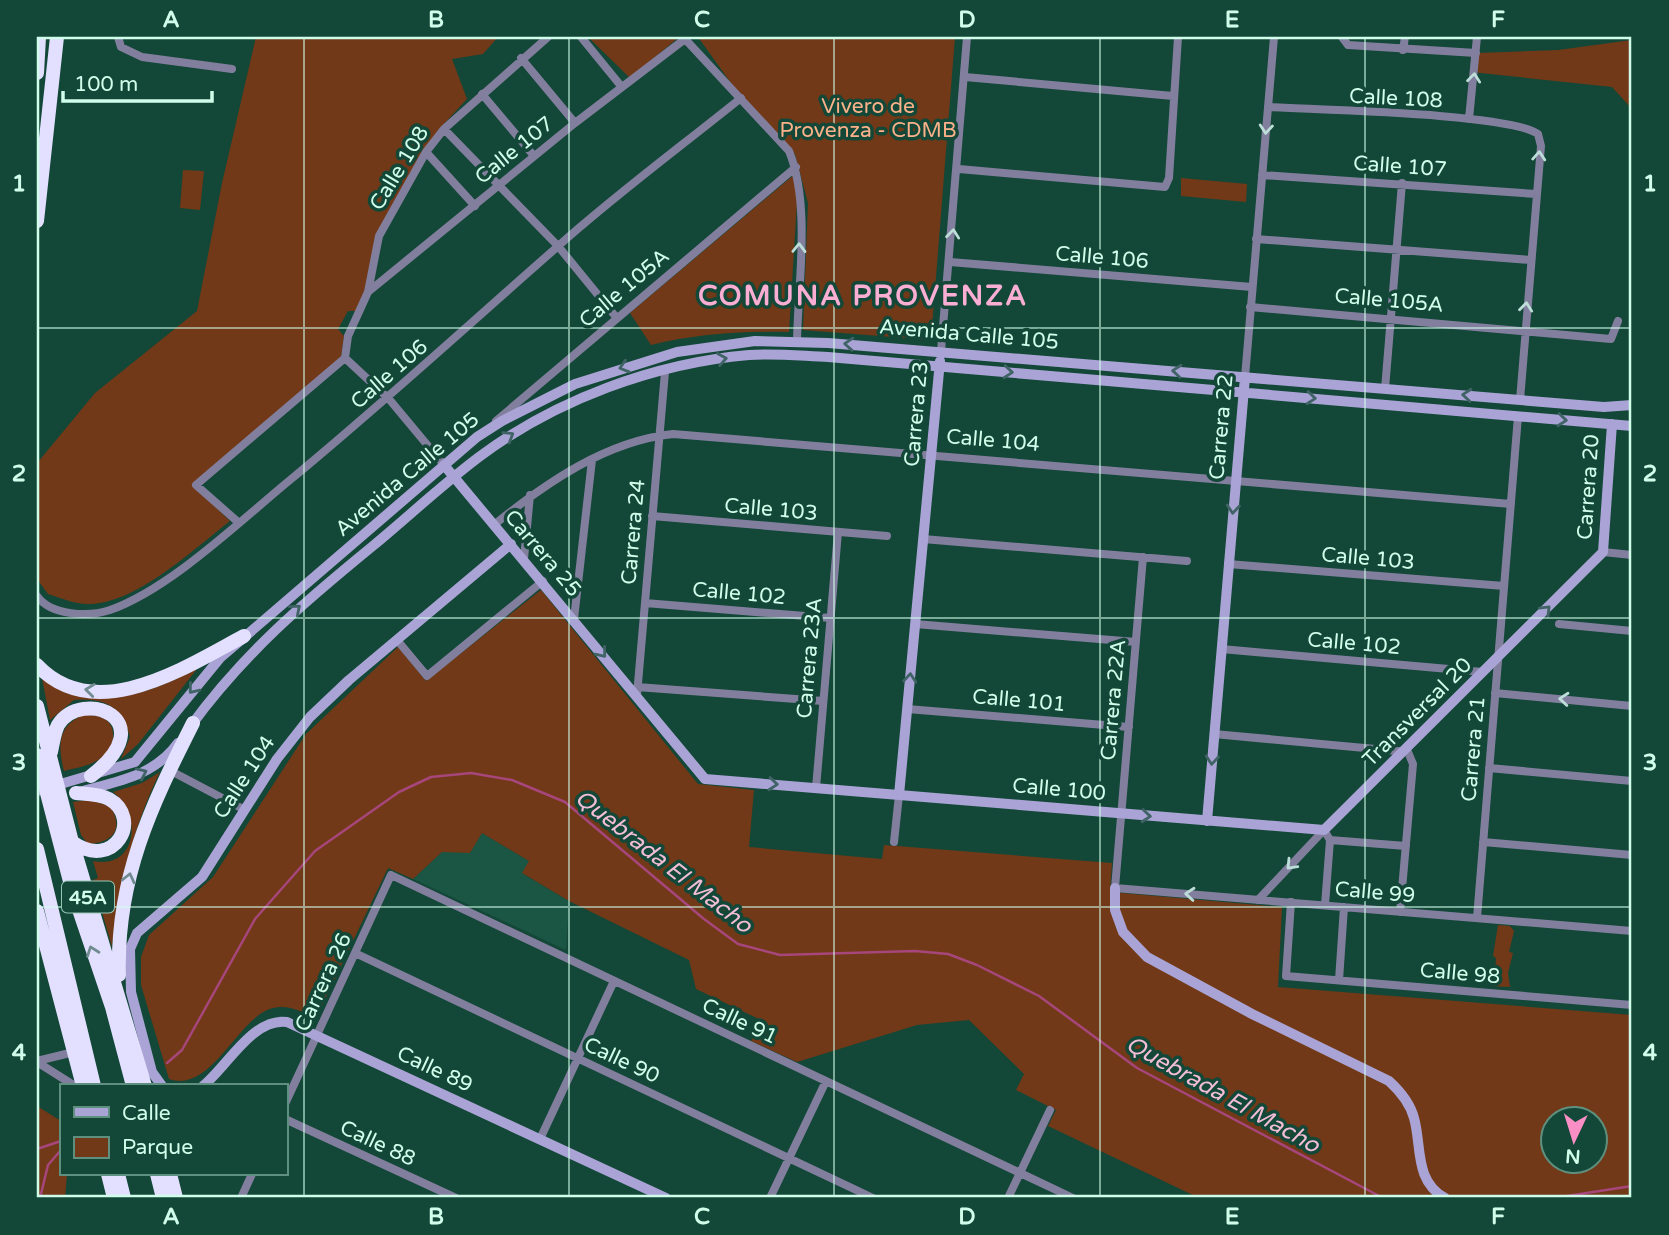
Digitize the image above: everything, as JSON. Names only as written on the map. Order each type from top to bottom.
[{"type":"highway","points":[[37,73],[39,37]]},
{"type":"highway","points":[[37,221],[57,37]]},
{"type":"highway","points":[[37,665],[58,681],[74,688],[93,691],[119,690],[173,673],[244,636]]},
{"type":"highway","points":[[43,755],[55,731],[67,716],[86,708],[103,710],[117,720],[121,739],[115,755],[90,776]]},
{"type":"highway","name":"45A","points":[[37,709],[43,755],[72,889],[108,996],[132,1084]]},
{"type":"highway","points":[[120,994],[120,927],[142,829],[193,723]]},
{"type":"highway","name":"45A","points":[[43,755],[120,994],[144,1084]]},
{"type":"highway","points":[[72,842],[90,852],[106,851],[118,841],[124,826],[120,811],[109,800],[75,787]]},
{"type":"highway","name":"45A","points":[[37,849],[94,1084]]},
{"type":"highway","name":"45A","points":[[37,911],[82,1084]]},
{"type":"highway","points":[[108,1176],[114,1198]]},
{"type":"highway","points":[[118,1176],[124,1198]]},
{"type":"highway","points":[[158,1176],[163,1198]]},
{"type":"highway","points":[[170,1176],[176,1198]]},
{"type":"street","points":[[118,37],[121,47],[142,57],[232,69]]},
{"type":"street","name":"Calle 108","points":[[345,358],[348,336],[368,292],[379,236],[426,152],[444,129],[548,37]]},
{"type":"street","points":[[581,37],[621,86]]},
{"type":"street","name":"Carrera 23","points":[[899,795],[959,169],[967,37]]},
{"type":"street","points":[[959,169],[1153,189],[1166,184],[1178,37]]},
{"type":"street","name":"Carrera 22","points":[[1206,821],[1273,37]]},
{"type":"street","points":[[1342,37],[1348,45],[1476,53]]},
{"type":"street","points":[[1404,50],[1405,37]]},
{"type":"street","points":[[1469,119],[1477,37]]},
{"type":"street","name":"Calle 107","points":[[368,292],[621,86],[685,39],[741,98]]},
{"type":"street","points":[[522,58],[575,123]]},
{"type":"street","points":[[965,77],[1173,96]]},
{"type":"street","points":[[482,94],[534,156]]},
{"type":"street","points":[[741,98],[789,151],[796,167],[800,200],[797,341]]},
{"type":"street","name":"Calle 106","points":[[37,596],[49,607],[63,611],[87,613],[110,610],[166,578],[389,399],[558,246],[741,98]]},
{"type":"street","name":"Calle 108","points":[[1268,107],[1469,119],[1522,129],[1538,135],[1541,146],[1536,194]]},
{"type":"street","points":[[444,129],[558,246],[616,317]]},
{"type":"street","points":[[426,152],[474,206]]},
{"type":"street","name":"Calle 105A","points":[[477,437],[796,167]]},
{"type":"street","name":"Calle 107","points":[[1262,175],[1536,194]]},
{"type":"street","points":[[1385,388],[1402,183]]},
{"type":"street","points":[[1520,400],[1536,194]]},
{"type":"street","points":[[1256,239],[1398,252],[1531,260]]},
{"type":"street","name":"Calle 106","points":[[950,262],[1252,287]]},
{"type":"street","name":"Calle 105A","points":[[1250,307],[1391,317],[1611,339],[1618,321]]},
{"type":"street","name":"Avenida Calle 105","points":[[37,804],[75,787],[90,776],[125,767],[140,758],[205,674],[244,636],[477,437],[550,395],[633,364],[730,342],[797,341],[1617,408],[1632,405]]},
{"type":"street","name":"Avenida Calle 105","points":[[37,791],[128,779],[153,768],[171,753],[227,678],[265,639],[455,477],[501,442],[549,414],[607,389],[713,360],[763,354],[940,366],[1632,426]]},
{"type":"street","points":[[239,522],[196,485],[345,358]]},
{"type":"street","name":"Carrera 25","points":[[345,358],[389,399],[637,691],[705,779]]},
{"type":"street","name":"Carrera 24","points":[[637,691],[664,372]]},
{"type":"street","name":"Carrera 21","points":[[1477,918],[1518,416]]},
{"type":"street","name":"Carrera 20","points":[[1603,552],[1612,424]]},
{"type":"street","name":"Calle 104","points":[[495,524],[530,495],[566,472],[659,435],[690,434],[1511,504]]},
{"type":"street","points":[[574,619],[593,460]]},
{"type":"street","points":[[524,559],[530,495]]},
{"type":"street","name":"Calle 103","points":[[652,516],[887,536]]},
{"type":"street","name":"Carrera 23A","points":[[816,788],[838,532]]},
{"type":"street","points":[[923,539],[1187,561]]},
{"type":"street","name":"Calle 104","points":[[161,1084],[152,1072],[131,992],[131,943],[141,928],[193,888],[301,727],[397,640],[512,544]]},
{"type":"street","points":[[1603,552],[1632,555]]},
{"type":"street","name":"Transversal 20","points":[[1258,900],[1327,835],[1405,750],[1603,552]]},
{"type":"street","name":"Carrera 22A","points":[[1115,888],[1143,557]]},
{"type":"street","name":"Calle 103","points":[[1228,564],[1504,586]]},
{"type":"street","points":[[397,640],[427,676],[543,581]]},
{"type":"street","name":"Calle 102","points":[[645,603],[830,618]]},
{"type":"street","points":[[915,624],[1136,642]]},
{"type":"street","points":[[1559,624],[1632,631]]},
{"type":"street","name":"Calle 102","points":[[1221,649],[1484,673]]},
{"type":"street","points":[[637,691],[823,701]]},
{"type":"street","points":[[1495,693],[1632,706]]},
{"type":"street","name":"Calle 101","points":[[907,709],[1129,727]]},
{"type":"street","points":[[1214,734],[1405,750],[1413,764],[1400,912]]},
{"type":"street","points":[[1489,768],[1632,781]]},
{"type":"street","points":[[169,770],[245,810]]},
{"type":"street","name":"Calle 100","points":[[705,779],[1206,821],[1406,846]]},
{"type":"street","points":[[894,842],[899,795]]},
{"type":"street","points":[[1325,905],[1327,835]]},
{"type":"street","points":[[1483,842],[1632,855]]},
{"type":"street","name":"Carrera 26","points":[[287,1100],[391,875]]},
{"type":"street","name":"Calle 91","points":[[391,875],[1073,1198]]},
{"type":"street","points":[[1115,888],[1115,910],[1123,932],[1147,957],[1252,1014],[1389,1081],[1404,1097],[1414,1117],[1425,1176],[1432,1188],[1445,1198]]},
{"type":"street","name":"Calle 99","points":[[1115,888],[1632,931]]},
{"type":"street","name":"Calle 98","points":[[1291,902],[1286,976],[1632,1005]]},
{"type":"street","points":[[1339,980],[1344,907]]},
{"type":"street","name":"Calle 90","points":[[355,953],[873,1198]]},
{"type":"street","points":[[540,1139],[614,981]]},
{"type":"street","name":"Calle 89","points":[[206,1084],[259,1030],[270,1023],[287,1022],[666,1198]]},
{"type":"street","points":[[37,1061],[74,1052]]},
{"type":"street","points":[[37,1061],[72,1084]]},
{"type":"street","points":[[770,1198],[826,1081]]},
{"type":"street","points":[[1008,1198],[1050,1110]]},
{"type":"street","name":"Calle 88","points":[[287,1120],[456,1198]]},
{"type":"street","points":[[251,1176],[242,1196],[253,1198]]},
{"type":"shaded area","points":[[482,833],[529,861],[523,874],[569,901],[566,950],[413,879],[442,852]]},
{"type":"green space","points":[[256,37],[498,37],[483,54],[452,59],[467,99],[442,126],[377,235],[367,285],[356,311],[348,311],[338,329],[344,336],[341,357],[193,486],[230,521],[165,572],[127,594],[109,601],[86,604],[48,594],[37,579],[38,462],[95,393],[197,311],[222,183]]},
{"type":"green space","points":[[588,37],[679,37],[630,78]]},
{"type":"green space","name":"Vivero de Provenza - CDMB","points":[[698,37],[955,37],[931,340],[803,330],[808,203],[795,154],[736,90]]},
{"type":"green space","points":[[1632,40],[1632,109],[1612,87],[1471,72],[1478,53],[1558,50]]},
{"type":"green space","points":[[183,170],[204,171],[200,210],[180,208]]},
{"type":"green space","points":[[795,174],[797,202],[789,332],[720,334],[651,345],[630,313]]},
{"type":"green space","points":[[1181,178],[1247,184],[1246,202],[1181,196]]},
{"type":"green space","points":[[541,590],[698,784],[754,790],[749,847],[882,859],[884,845],[1112,863],[1110,892],[1282,907],[1278,987],[1632,1015],[1632,1198],[1199,1198],[1048,1126],[1056,1110],[1016,1090],[1024,1074],[969,1020],[917,1025],[797,1062],[751,1041],[761,1020],[696,989],[689,960],[569,901],[522,873],[529,861],[482,833],[470,853],[442,852],[413,879],[388,868],[316,1018],[290,1008],[273,1008],[260,1014],[212,1065],[198,1075],[184,1081],[169,1079],[141,985],[141,957],[149,935],[213,877],[306,734],[398,647],[426,681]]},
{"type":"green space","points":[[197,669],[138,744],[121,759],[130,737],[122,718],[111,706],[95,700],[74,700],[50,720],[42,678],[83,695],[121,696],[158,687]]},
{"type":"green space","points":[[84,715],[99,716],[107,721],[113,731],[112,743],[106,754],[97,761],[64,771],[61,745],[64,731],[75,719]]},
{"type":"green space","points":[[160,772],[128,857],[112,947],[93,880],[98,878],[93,861],[108,862],[119,857],[127,849],[131,838],[129,814],[123,802],[113,792],[142,783]]},
{"type":"green space","points":[[89,800],[110,806],[116,827],[114,833],[104,841],[88,844],[81,835],[73,802]]},
{"type":"green space","points":[[1498,925],[1510,926],[1514,931],[1509,952],[1513,953],[1508,973],[1510,987],[1489,986],[1491,973],[1495,971],[1496,958],[1493,956]]},
{"type":"green space","points":[[37,1106],[60,1120],[60,1176],[67,1176],[65,1198],[37,1198]]},
{"type":"waterway","name":"Quebrada El Macho","points":[[167,1063],[182,1050],[255,919],[315,851],[399,792],[431,777],[471,773],[512,780],[565,802],[704,919],[738,944],[780,955],[915,951],[948,954],[977,965],[1039,996],[1137,1068],[1383,1198]]},
{"type":"waterway","points":[[37,1149],[60,1141]]},
{"type":"waterway","name":"Quebrada El Macho","points":[[40,1198],[48,1165],[60,1151]]},
{"type":"waterway","name":"Quebrada El Macho","points":[[1554,1198],[1632,1186]]},
{"type":"district","name":"COMUNA PROVENZA","points":[[863,295]]}]
